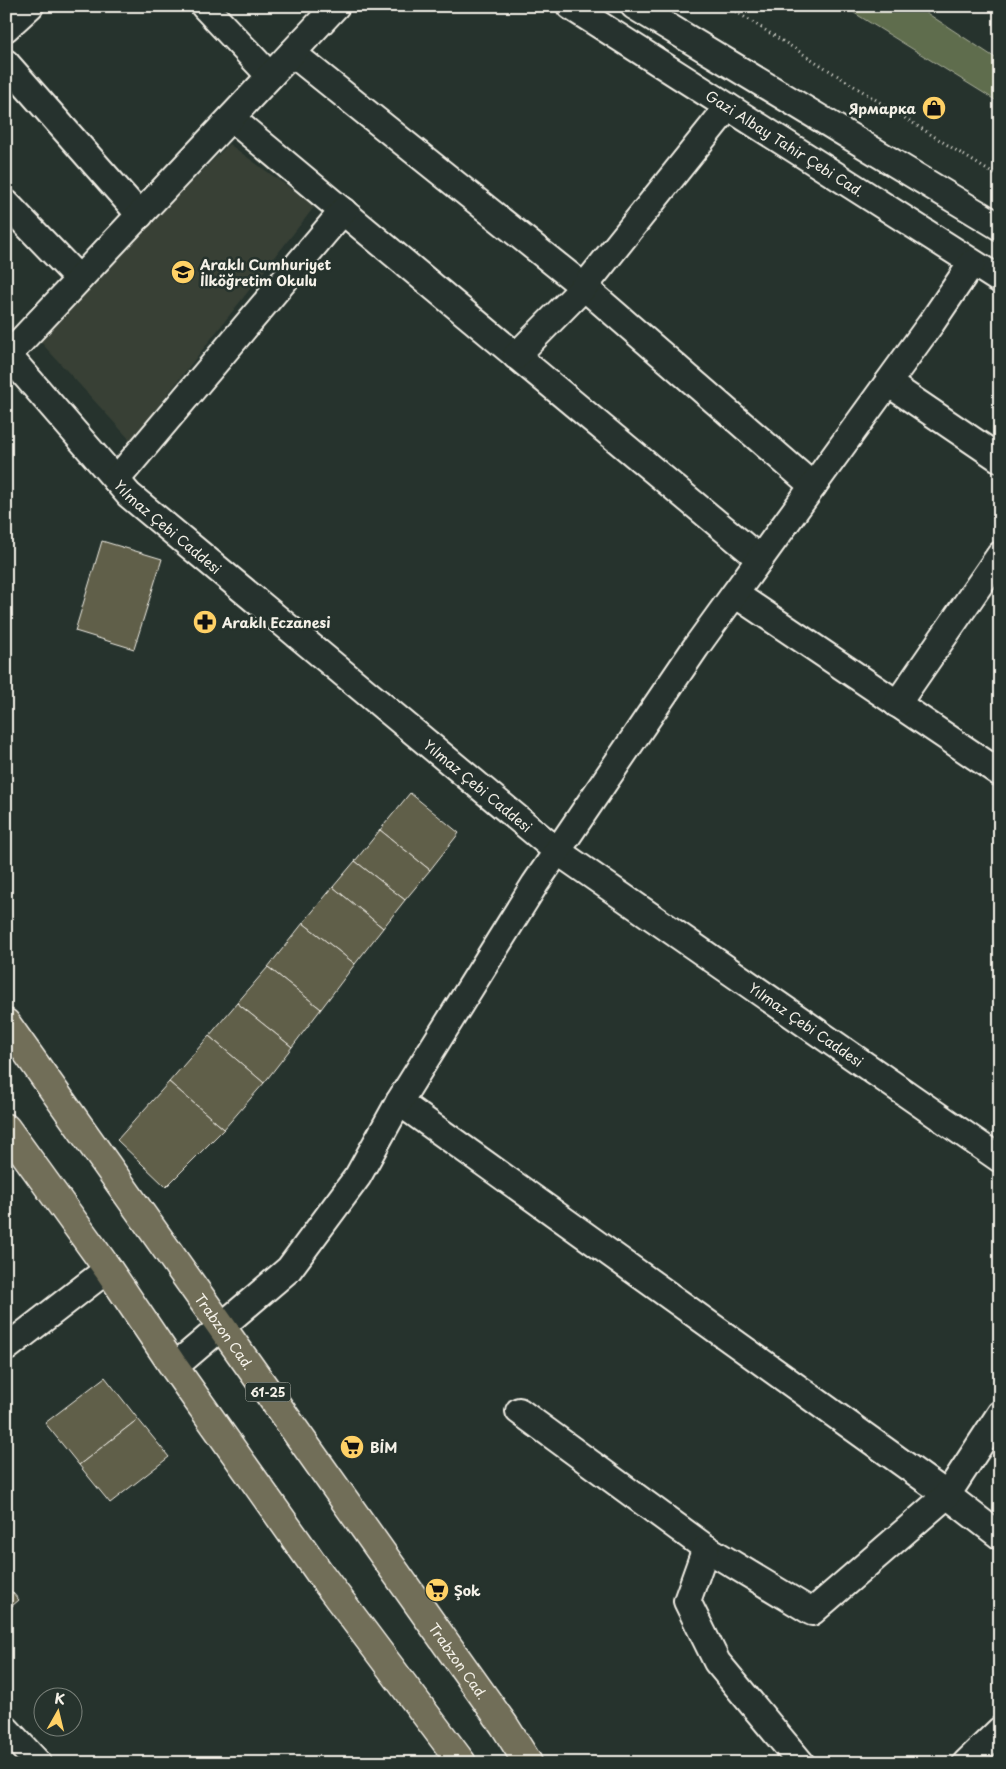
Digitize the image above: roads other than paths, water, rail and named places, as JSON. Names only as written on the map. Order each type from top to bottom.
[{"type":"main road","name":"Trabzon Cad.","points":[[6,1023],[504,1725],[528,1763]]},
{"type":"main road","points":[[6,1128],[108,1269],[174,1367],[322,1575],[462,1763]]},
{"type":"street","points":[[6,28],[30,6]]},
{"type":"street","points":[[204,6],[270,76]]},
{"type":"street","points":[[7,355],[336,6]]},
{"type":"street","name":"Gazi Albay Tahir Çebi Cad.","points":[[570,6],[1000,280]]},
{"type":"street","points":[[634,6],[1000,227]]},
{"type":"street","points":[[292,53],[584,287],[813,486]]},
{"type":"street","points":[[6,63],[140,215]]},
{"type":"street","points":[[516,356],[584,287],[728,107]]},
{"type":"street","points":[[230,118],[760,559]]},
{"type":"street","points":[[6,203],[79,279]]},
{"type":"street","points":[[116,480],[343,211]]},
{"type":"street","points":[[174,1367],[289,1269],[358,1176],[399,1102],[557,851],[691,655],[888,383],[972,263]]},
{"type":"street","name":"Yılmaz Çebi Caddesi","points":[[7,355],[130,495],[557,851],[1000,1159]]},
{"type":"street","points":[[888,383],[1000,458]]},
{"type":"street","points":[[897,704],[1000,555]]},
{"type":"street","points":[[735,594],[1000,774]]},
{"type":"street","points":[[399,1102],[1000,1536]]},
{"type":"street","points":[[6,1348],[108,1269]]},
{"type":"street","points":[[519,1411],[706,1548],[812,1612],[947,1496],[1000,1414]]},
{"type":"street","points":[[706,1548],[687,1601],[717,1662],[801,1763]]},
{"type":"street","points":[[6,1729],[38,1763]]},
{"type":"street","points":[[966,1763],[1000,1730]]},
{"type":"place","name":"Ярмарка","points":[[934,108]]},
{"type":"place","name":"Araklı Cumhuriyet İlköğretim Okulu","points":[[183,272]]},
{"type":"place","name":"Araklı Eczanesi","points":[[205,622]]},
{"type":"place","name":"BİM","points":[[352,1447]]},
{"type":"place","name":"Şok","points":[[437,1590]]}]
